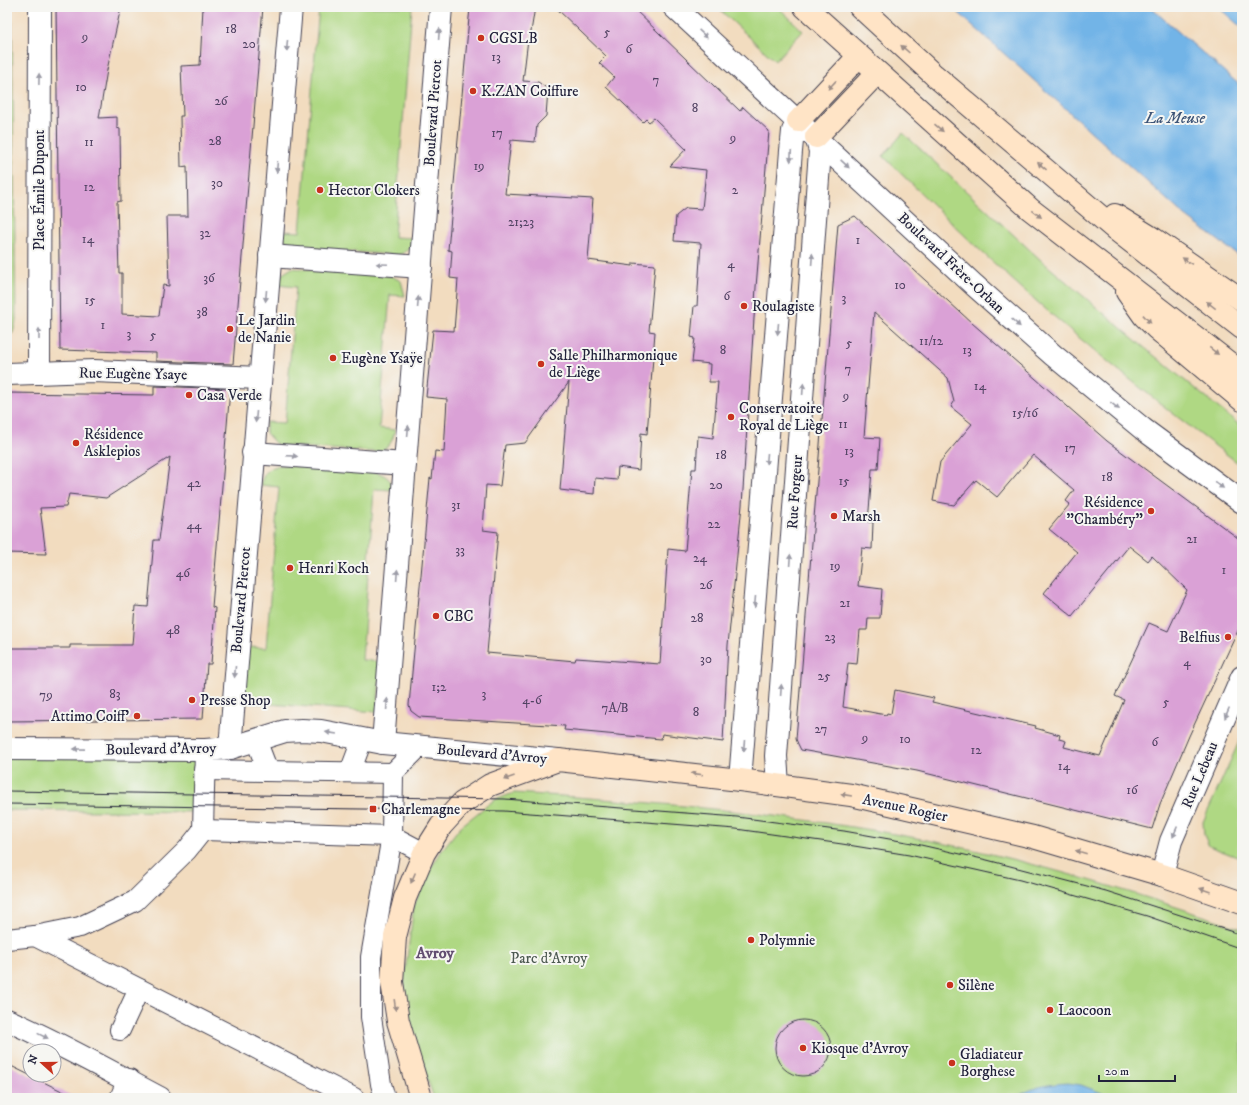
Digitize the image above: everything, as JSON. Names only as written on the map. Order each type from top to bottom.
[{"type":"main road","points":[[804,7],[858,57],[1030,209],[1242,373]]},
{"type":"main road","points":[[860,7],[934,75],[1082,200],[1144,252],[1242,328]]},
{"type":"main road","points":[[798,121],[858,57]]},
{"type":"main road","points":[[816,137],[876,73]]},
{"type":"main road","points":[[1082,200],[1123,218],[1242,300]]},
{"type":"main road","points":[[1116,276],[1144,316],[1152,324],[1242,400]]},
{"type":"main road","name":"Avenue Rogier","points":[[558,760],[740,780],[851,796],[994,827],[1162,875],[1242,903]]},
{"type":"main road","name":"Boulevard d'Avroy","points":[[424,1096],[398,1021],[392,982],[395,938],[405,898],[424,853],[441,826],[465,800],[490,785],[558,760]]},
{"type":"street","name":"Place Émile Dupont","points":[[39,373],[40,7]]},
{"type":"street","name":"Boulevard Piercot","points":[[230,748],[290,7]]},
{"type":"street","name":"Boulevard Piercot","points":[[383,743],[441,7]]},
{"type":"street","name":"Boulevard Frère-Orban","points":[[674,7],[974,285],[1053,355],[1143,429],[1242,502]]},
{"type":"street","name":"Rue Forgeur","points":[[740,780],[793,131],[798,121]]},
{"type":"street","name":"Rue Forgeur","points":[[778,785],[776,756],[820,151],[816,137]]},
{"type":"street","points":[[789,193],[817,195]]},
{"type":"street","points":[[270,256],[421,266]]},
{"type":"street","name":"Rue Eugène Ysaye","points":[[7,374],[94,371],[260,378]]},
{"type":"street","points":[[253,453],[406,464]]},
{"type":"street","name":"Rue Lebeau","points":[[1162,875],[1172,841],[1242,677]]},
{"type":"street","points":[[746,715],[750,723],[758,728],[765,729],[773,726],[779,718]]},
{"type":"street","name":"Boulevard d'Avroy","points":[[7,749],[204,760],[230,748],[285,731],[302,730],[321,731],[383,743],[558,760]]},
{"type":"street","points":[[256,740],[268,771]]},
{"type":"street","points":[[350,772],[362,740]]},
{"type":"street","points":[[385,1098],[371,1017],[371,957],[392,836],[393,773],[418,747]]},
{"type":"street","points":[[7,939],[35,936],[80,927],[134,901],[187,850],[203,830],[204,760],[268,771],[393,773]]},
{"type":"street","points":[[203,830],[392,836],[424,853]]},
{"type":"street","points":[[35,936],[354,1098]]},
{"type":"street","points":[[120,1030],[139,989]]},
{"type":"street","points":[[7,1020],[38,1034],[125,1089],[160,1098]]},
{"type":"green space","points":[[319,7],[412,7],[394,237],[413,238],[409,248],[399,255],[299,248],[287,242],[281,231],[300,232]]},
{"type":"green space","points":[[717,7],[778,7],[803,31],[775,61]]},
{"type":"green space","points":[[7,18],[12,21],[16,321],[13,333],[7,337]]},
{"type":"green space","points":[[903,133],[1043,262],[1140,344],[1242,427],[1242,466],[1142,389],[1077,336],[1045,309],[945,217],[883,156]]},
{"type":"green space","points":[[292,268],[391,276],[401,281],[405,296],[390,295],[379,428],[395,430],[390,444],[381,451],[377,452],[283,446],[276,444],[266,433],[266,422],[285,423],[296,287],[277,285],[281,275]]},
{"type":"green space","points":[[281,465],[376,472],[388,478],[392,483],[394,490],[374,489],[362,660],[381,662],[377,712],[242,702],[247,647],[266,648],[279,487],[260,485],[267,471],[273,467]]},
{"type":"green space","points":[[1242,735],[1242,859],[1209,846],[1204,835],[1203,822]]},
{"type":"green space","points":[[7,752],[198,753],[198,812],[7,810]]},
{"type":"green space","name":"Parc d'Avroy","points":[[514,793],[713,809],[812,821],[911,837],[995,855],[1078,877],[1161,902],[1242,929],[1242,1098],[434,1098],[406,1018],[404,980],[414,906],[427,875],[442,850],[460,827],[494,800]]},
{"type":"water","name":"La Meuse","points":[[952,7],[1150,7],[1242,87],[1242,258],[1184,215]]},
{"type":"water","points":[[1218,7],[1242,7],[1242,28]]},
{"type":"water","points":[[1068,1083],[1081,1085],[1115,1098],[1015,1098],[1040,1087]]},
{"type":"building","points":[[56,7],[121,7],[107,70],[99,118],[117,117],[117,128],[120,129],[121,201],[117,202],[119,273],[122,273],[122,314],[159,316],[163,285],[169,286],[167,216],[188,216],[187,166],[181,167],[180,116],[183,116],[181,66],[200,65],[203,7],[263,7],[233,364],[156,361],[156,353],[60,350]]},
{"type":"building","points":[[470,7],[535,7],[530,38],[528,39],[523,81],[538,82],[548,89],[546,116],[537,125],[535,142],[511,140],[505,194],[593,199],[588,260],[633,266],[633,263],[655,265],[649,331],[655,332],[647,434],[641,433],[639,470],[618,467],[617,480],[595,478],[594,494],[560,490],[569,382],[525,443],[505,445],[500,486],[486,485],[483,530],[498,532],[487,653],[575,661],[576,658],[660,664],[668,549],[685,551],[692,469],[696,469],[698,436],[713,438],[718,382],[709,382],[710,364],[692,362],[695,338],[691,337],[694,306],[697,306],[701,243],[674,241],[676,216],[686,208],[702,209],[706,170],[670,166],[686,149],[654,118],[649,122],[646,119],[643,122],[606,87],[614,77],[599,63],[606,56],[555,7],[632,7],[740,111],[743,107],[769,131],[756,287],[742,505],[728,645],[723,742],[662,734],[661,739],[564,730],[565,726],[419,717],[411,711],[409,705],[430,478],[432,479],[435,451],[444,452],[447,399],[426,397],[433,330],[454,331],[458,279],[450,278],[452,251],[448,250]]},
{"type":"building","points":[[855,216],[972,323],[1107,441],[1242,541],[1242,622],[1189,736],[1160,804],[1152,829],[917,771],[801,750],[796,739],[838,224]],"holes":[[[874,312],[948,378],[954,402],[951,407],[972,424],[940,462],[933,501],[954,505],[976,480],[997,497],[1033,455],[1074,490],[1066,501],[1070,504],[1049,529],[1077,552],[1044,593],[1072,616],[1129,546],[1148,561],[1152,556],[1187,590],[1168,631],[1149,623],[1115,696],[1124,700],[1100,756],[1064,747],[1066,741],[1059,739],[1060,735],[1035,728],[1036,726],[932,702],[934,698],[895,690],[891,714],[887,713],[886,715],[843,707],[848,663],[857,664],[860,630],[867,630],[868,618],[880,618],[882,589],[858,586],[862,548],[872,549],[873,522],[868,522],[872,469],[878,469],[880,438],[864,437]]]},
{"type":"building","points":[[154,386],[230,389],[212,607],[215,608],[211,664],[207,664],[203,719],[7,721],[7,648],[70,648],[70,645],[132,645],[135,606],[148,607],[154,540],[159,540],[170,457],[106,498],[69,494],[66,507],[40,508],[46,554],[7,553],[7,393],[154,395]]},
{"type":"building","name":"Kiosque d'Avroy","points":[[797,1020],[809,1020],[819,1024],[827,1032],[831,1042],[831,1054],[827,1064],[819,1072],[809,1076],[797,1076],[787,1072],[779,1064],[775,1054],[775,1042],[779,1032],[787,1024]]},
{"type":"building","points":[[7,1064],[22,1071],[22,1083],[46,1083],[76,1098],[7,1098]]},
{"type":"tram line","points":[[7,791],[505,799],[737,817],[844,831],[912,843],[987,860],[1106,891],[1242,935]]},
{"type":"tram line","points":[[7,804],[504,811],[736,829],[909,855],[1020,880],[1147,916],[1242,949]]},
{"type":"place","name":"CGSLB","points":[[481,38]]},
{"type":"place","name":"K.ZAN Coiffure","points":[[473,91]]},
{"type":"place","name":"Hector Clokers","points":[[320,190]]},
{"type":"place","name":"Roulagiste","points":[[744,306]]},
{"type":"place","name":"Le Jardin de Nanie","points":[[230,329]]},
{"type":"place","name":"Eugène Ysaÿe","points":[[333,358]]},
{"type":"place","name":"Salle Philharmonique de Liège","points":[[541,364]]},
{"type":"place","name":"Casa Verde","points":[[189,395]]},
{"type":"place","name":"Conservatoire Royal de Liège","points":[[731,417]]},
{"type":"place","name":"Résidence Asklepios","points":[[76,443]]},
{"type":"place","name":"Résidence \"Chambéry\"","points":[[1151,511]]},
{"type":"place","name":"Marsh","points":[[834,516]]},
{"type":"place","name":"Henri Koch","points":[[290,568]]},
{"type":"place","name":"CBC","points":[[436,616]]},
{"type":"place","name":"Belfius","points":[[1228,637]]},
{"type":"place","name":"Presse Shop","points":[[192,700]]},
{"type":"place","name":"Attimo Coiff'","points":[[137,716]]},
{"type":"place","name":"Charlemagne","points":[[373,809]]},
{"type":"place","name":"Polymnie","points":[[751,940]]},
{"type":"place","name":"Silène","points":[[950,985]]},
{"type":"place","name":"Laocoon","points":[[1050,1010]]},
{"type":"place","name":"Kiosque d'Avroy","points":[[803,1048]]},
{"type":"place","name":"Gladiateur Borghese","points":[[952,1063]]},
{"type":"district","name":"Avroy","points":[[435,953]]}]
